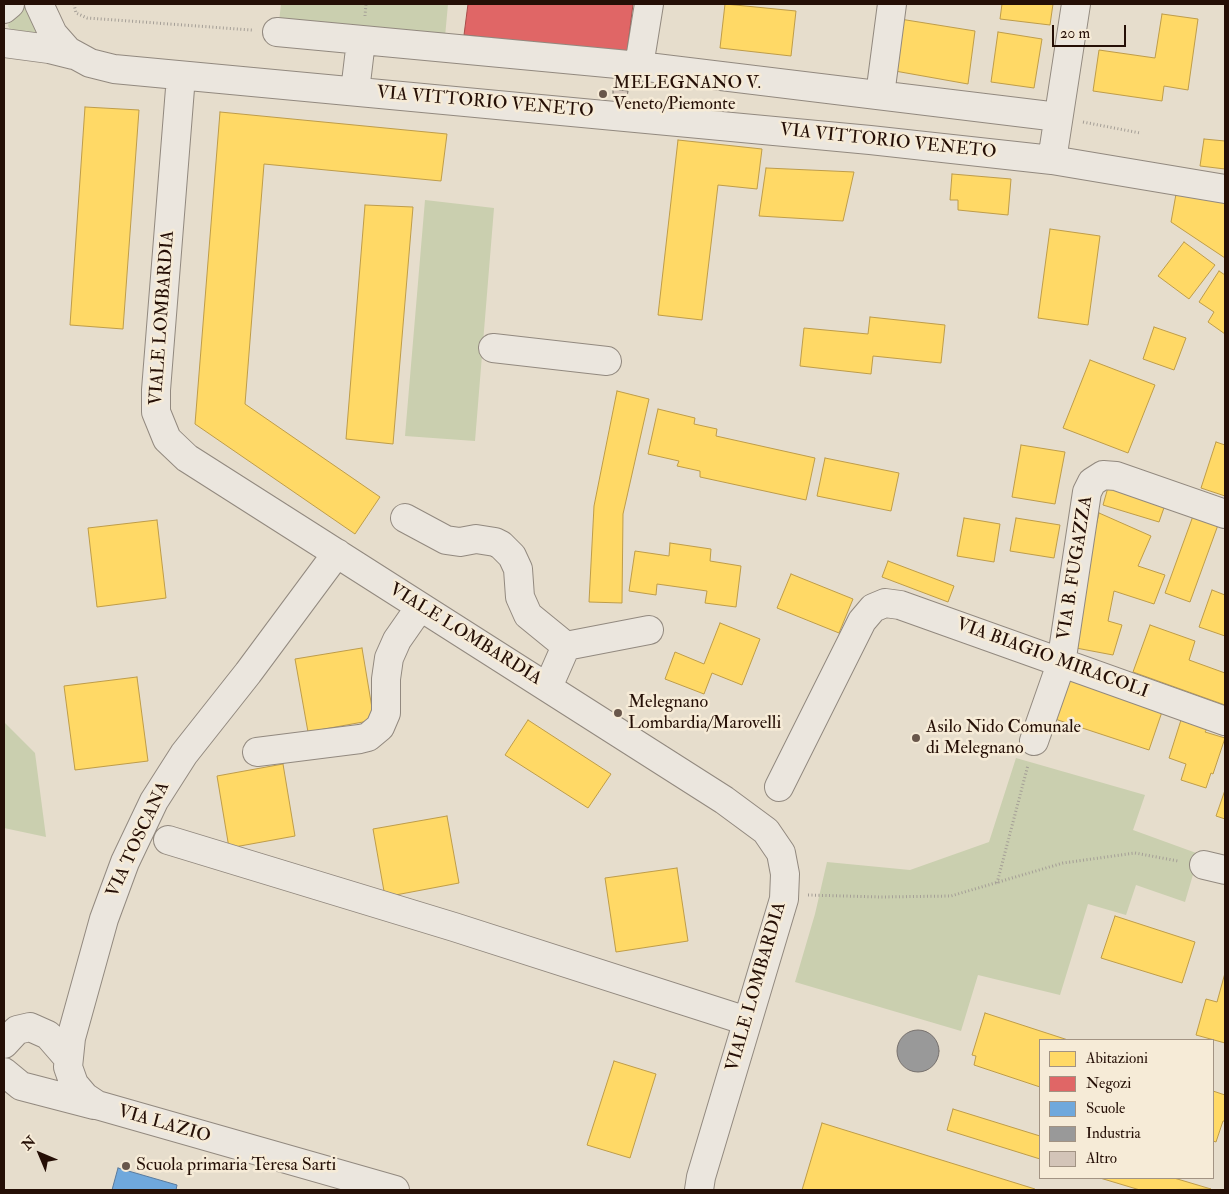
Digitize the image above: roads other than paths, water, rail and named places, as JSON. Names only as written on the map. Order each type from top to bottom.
[{"type":"street","points":[[4,9],[10,4]]},
{"type":"street","points":[[39,4],[58,41],[73,55]]},
{"type":"street","points":[[639,66],[649,4]]},
{"type":"street","points":[[880,95],[892,4]]},
{"type":"street","points":[[1052,160],[1076,4]]},
{"type":"street","points":[[277,32],[639,66],[1058,117]]},
{"type":"street","points":[[355,91],[361,41]]},
{"type":"street","name":"VIA VITTORIO VENETO","points":[[4,43],[49,49],[73,55],[108,68],[870,140],[1052,160],[1225,189]]},
{"type":"street","name":"VIALE LOMBARDIA","points":[[181,76],[156,412],[167,439],[187,458],[752,819],[777,845],[783,860],[784,899],[698,1186]]},
{"type":"street","points":[[493,348],[607,361]]},
{"type":"street","name":"VIA B. FUGAZZA","points":[[1034,741],[1061,664],[1086,492],[1092,482],[1103,475],[1116,476],[1225,514]]},
{"type":"street","points":[[405,518],[446,540],[460,542],[476,539],[501,545],[516,562],[520,597],[528,615],[566,646]]},
{"type":"street","name":"VIA TOSCANA","points":[[68,1058],[71,1038],[104,919],[139,831],[168,776],[337,554]]},
{"type":"street","name":"VIA BIAGIO MIRACOLI","points":[[779,787],[867,613],[884,602],[900,604],[1225,722]]},
{"type":"street","points":[[257,752],[360,739],[368,737],[380,728],[386,714],[386,679],[389,658],[397,640],[420,607]]},
{"type":"street","points":[[566,646],[649,630]]},
{"type":"street","points":[[548,688],[566,646]]},
{"type":"street","points":[[168,840],[454,927],[747,1020]]},
{"type":"street","name":"VIA LAZIO","points":[[4,1044],[16,1030],[24,1027],[55,1040],[68,1058],[74,1084],[85,1097],[105,1108]]},
{"type":"street","name":"VIA LAZIO","points":[[4,1072],[21,1086],[395,1190]]},
{"type":"place","name":"MELEGNANO V. Veneto/Piemonte","points":[[603,94]]},
{"type":"place","name":"Melegnano Lombardia/Marovelli","points":[[618,713]]},
{"type":"place","name":"Asilo Nido Comunale di Melegnano","points":[[916,738]]},
{"type":"place","name":"Scuola primaria Teresa Sarti","points":[[126,1166]]}]
